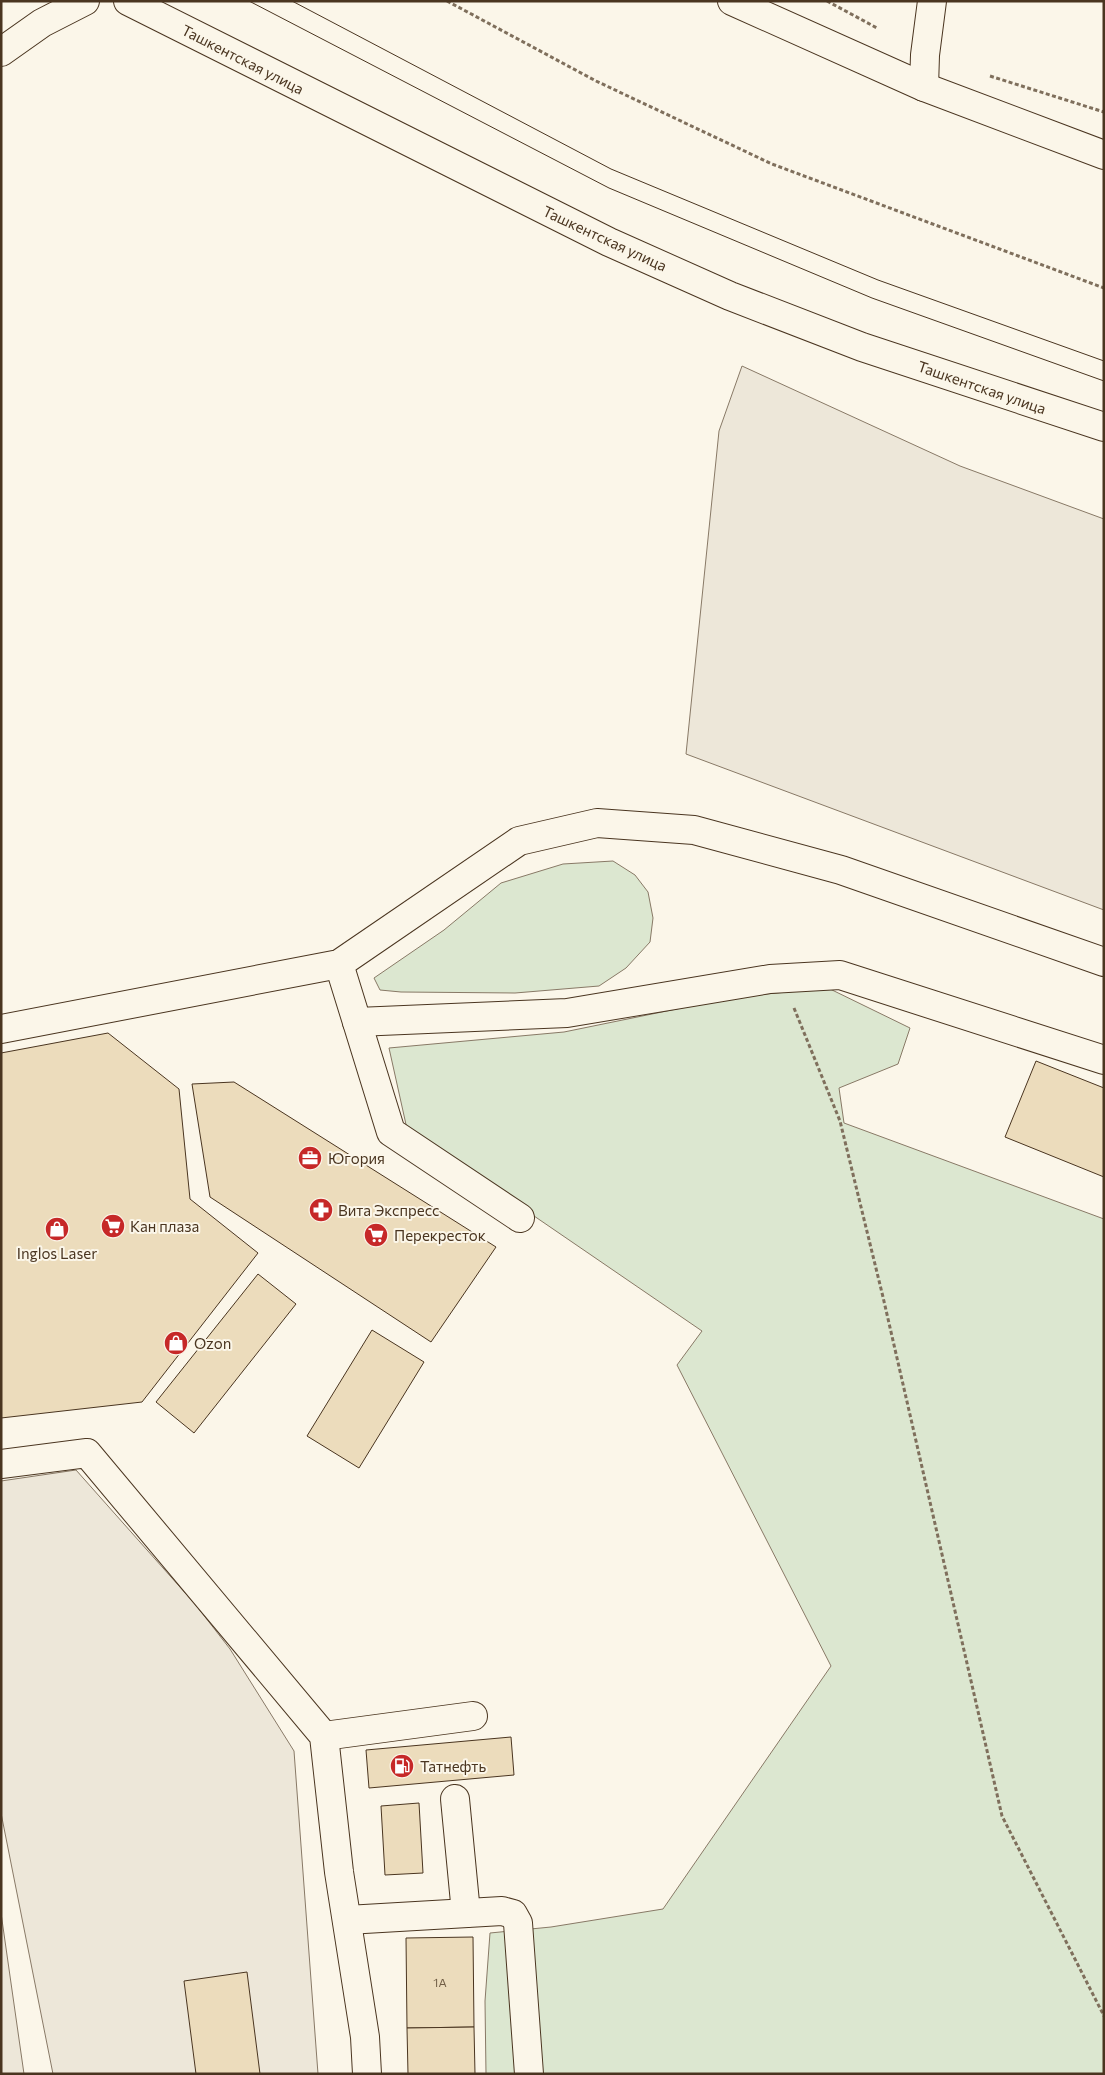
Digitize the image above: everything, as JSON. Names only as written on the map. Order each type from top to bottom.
[{"type":"main road","points":[[1,52],[42,23],[84,1]]},
{"type":"main road","name":"Ташкентская улица","points":[[128,1],[609,242],[730,296],[862,346],[1104,427]]},
{"type":"main road","points":[[924,87],[925,55],[932,1]]},
{"type":"main road","points":[[734,2],[924,87],[1104,155]]},
{"type":"main road","points":[[1,1029],[339,964],[519,842],[597,823],[703,832],[840,870],[1104,962]]},
{"type":"main road","points":[[339,964],[391,1132],[520,1218]]},
{"type":"main road","points":[[357,1022],[567,1013],[782,978],[840,975],[1104,1060]]},
{"type":"main road","points":[[1,1464],[87,1454],[324,1736],[339,1872],[366,2037],[367,2074]]},
{"type":"main road","points":[[324,1736],[473,1716]]},
{"type":"main road","points":[[456,1799],[466,1913]]},
{"type":"main road","points":[[347,1920],[502,1911],[513,1914],[518,1924],[529,2074]]},
{"type":"path","points":[[447,1],[596,81],[772,164],[1104,288]]},
{"type":"path","points":[[827,1],[925,55]]},
{"type":"path","points":[[981,73],[1104,112]]},
{"type":"path","points":[[782,978],[840,1121],[886,1307],[1002,1816],[1104,2016]]},
{"type":"green space","points":[[613,861],[635,875],[648,892],[653,918],[650,942],[626,968],[599,986],[515,993],[401,992],[380,990],[374,978],[444,930],[501,883],[563,864]]},
{"type":"green space","points":[[828,988],[910,1028],[898,1064],[839,1088],[844,1123],[1104,1219],[1104,2074],[486,2074],[485,2001],[490,1933],[551,1927],[663,1909],[831,1666],[677,1365],[702,1331],[407,1129],[389,1048],[564,1032],[735,997]]},
{"type":"shaded area","points":[[742,366],[960,466],[1104,519],[1104,910],[686,754],[719,431]]},
{"type":"shaded area","points":[[76,1470],[195,1604],[230,1649],[294,1751],[318,2074],[53,2074],[1,1813],[1,1481]]},
{"type":"shaded area","points":[[1,1913],[24,2074],[1,2074]]},
{"type":"building","name":"Кан плаза","points":[[108,1033],[179,1089],[190,1199],[258,1253],[142,1402],[1,1418],[1,1053]]},
{"type":"building","points":[[1036,1061],[1104,1088],[1104,1177],[1005,1137]]},
{"type":"building","points":[[234,1082],[496,1247],[431,1342],[210,1197],[192,1084]]},
{"type":"building","points":[[258,1274],[296,1304],[194,1433],[156,1402]]},
{"type":"building","points":[[372,1330],[424,1362],[359,1468],[307,1436]]},
{"type":"building","points":[[511,1737],[514,1775],[369,1788],[366,1750]]},
{"type":"building","points":[[419,1803],[423,1873],[385,1875],[381,1806]]},
{"type":"building","points":[[473,1937],[474,2027],[407,2028],[406,1938]]},
{"type":"building","points":[[247,1972],[260,2074],[196,2074],[184,1981]]},
{"type":"building","points":[[474,2027],[475,2074],[408,2074],[407,2028]]},
{"type":"tram line","points":[[249,1],[609,188],[872,298],[1104,381]]},
{"type":"tram line","points":[[292,1],[611,169],[878,280],[1104,361]]},
{"type":"place","name":"Югория","points":[[310,1158]]},
{"type":"place","name":"Вита Экспресс","points":[[321,1210]]},
{"type":"place","name":"Кан плаза","points":[[113,1226]]},
{"type":"place","name":"Inglos Laser","points":[[57,1229]]},
{"type":"place","name":"Перекресток","points":[[376,1235]]},
{"type":"place","name":"Ozon","points":[[176,1343]]},
{"type":"place","name":"Татнефть","points":[[402,1766]]}]
